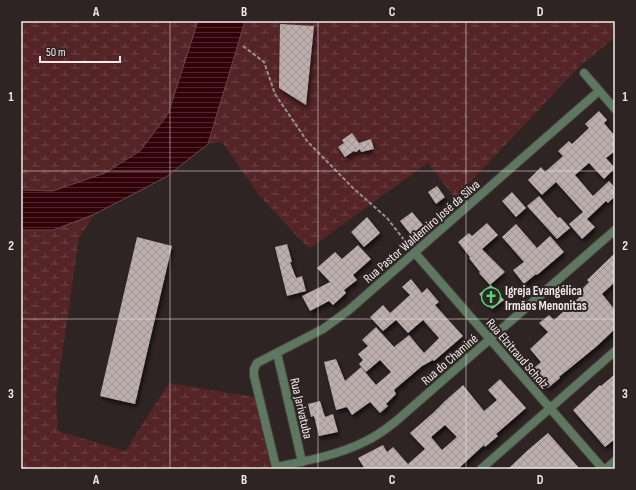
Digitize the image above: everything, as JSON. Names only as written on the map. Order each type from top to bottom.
[{"type":"street","points":[[584,73],[615,109]]},
{"type":"street","name":"Rua Pastor Waldemiro José da Silva","points":[[277,468],[254,376],[254,369],[257,363],[310,336],[336,320],[415,253],[599,91]]},
{"type":"street","name":"Rua do Chaminé","points":[[277,468],[303,465],[366,442],[381,432],[395,422],[615,230]]},
{"type":"street","name":"Rua Elzitraud Scholz","points":[[415,253],[603,469]]},
{"type":"street","points":[[481,469],[615,350]]},
{"type":"street","name":"Rua Jarivatuba","points":[[277,353],[303,465]]},
{"type":"street","points":[[606,469],[615,461]]},
{"type":"path","points":[[243,46],[264,62],[275,94],[307,141],[352,187],[387,218],[415,253]]},
{"type":"green space","points":[[21,21],[198,21],[168,114],[140,151],[105,173],[53,191],[21,190]]},
{"type":"green space","points":[[245,21],[615,21],[615,37],[579,67],[455,198],[428,163],[309,249],[259,195],[222,142],[208,144]]},
{"type":"green space","points":[[95,214],[79,238],[56,396],[58,431],[125,451],[169,383],[254,397],[271,469],[21,469],[21,230],[53,230]]},
{"type":"shaded area","points":[[198,21],[245,21],[208,144],[166,177],[95,214],[53,230],[21,230],[21,190],[53,191],[105,173],[140,151],[168,114]]},
{"type":"building","points":[[280,24],[314,26],[306,105],[279,88]]},
{"type":"building","points":[[599,111],[607,120],[604,123],[615,136],[615,151],[606,158],[615,168],[604,179],[589,163],[575,175],[593,196],[609,181],[615,188],[615,196],[608,203],[606,201],[587,219],[595,227],[582,239],[569,224],[583,212],[556,182],[542,195],[528,180],[541,167],[545,172],[563,156],[558,151],[569,141],[572,144],[589,128],[585,124]]},
{"type":"building","points":[[352,133],[359,143],[371,139],[374,149],[361,152],[360,149],[345,157],[338,147],[344,143],[342,140]]},
{"type":"building","points":[[437,186],[445,197],[436,204],[428,192]]},
{"type":"building","points":[[512,192],[526,208],[516,217],[502,201]]},
{"type":"building","points":[[539,196],[558,218],[560,217],[570,228],[557,239],[527,206]]},
{"type":"building","points":[[412,212],[423,225],[411,235],[400,221]]},
{"type":"building","points":[[367,217],[380,233],[364,247],[351,232]]},
{"type":"building","points":[[487,223],[498,235],[482,249],[505,272],[490,285],[479,273],[480,272],[469,258],[470,257],[458,242],[469,233],[472,236]]},
{"type":"building","points":[[516,224],[537,248],[550,236],[564,252],[524,284],[513,270],[524,262],[502,237]]},
{"type":"building","points":[[137,237],[172,246],[135,404],[100,396]]},
{"type":"building","points":[[287,244],[292,262],[290,262],[296,278],[302,276],[306,291],[287,296],[275,247]]},
{"type":"building","points":[[358,245],[371,259],[353,275],[357,280],[344,290],[346,293],[333,305],[329,301],[310,311],[302,296],[330,282],[317,268],[335,252],[342,259]]},
{"type":"building","points":[[615,253],[615,282],[602,294],[615,310],[615,329],[548,388],[542,382],[545,379],[534,368],[541,362],[530,349],[548,332],[539,323],[549,315],[554,320],[584,293],[581,290],[589,282],[587,280]]},
{"type":"building","points":[[411,279],[422,293],[427,288],[439,302],[435,305],[463,336],[434,361],[433,360],[422,366],[394,390],[396,394],[386,404],[388,406],[380,413],[370,402],[352,415],[347,407],[336,410],[324,362],[336,359],[345,381],[361,367],[376,385],[391,372],[380,360],[366,372],[359,364],[363,360],[358,354],[368,346],[362,340],[376,327],[394,347],[409,335],[424,353],[439,338],[423,320],[408,333],[396,320],[383,331],[370,317],[383,305],[390,313],[410,295],[402,287]]},
{"type":"building","name":"Igreja Evangélica Irmãos Menonitas","points":[[491,285],[504,300],[492,309],[479,294]]},
{"type":"building","points":[[615,374],[615,439],[605,447],[573,410],[600,385],[601,386]]},
{"type":"building","points":[[500,379],[526,408],[496,434],[498,436],[485,447],[484,445],[458,469],[365,469],[358,458],[383,445],[387,452],[393,447],[408,464],[425,449],[410,433],[463,385],[484,411],[497,400],[488,390]],"holes":[[[445,425],[457,437],[442,450],[431,437]]]},
{"type":"building","points":[[320,401],[325,417],[333,414],[338,432],[319,436],[314,416],[311,417],[308,404]]},
{"type":"building","points":[[548,433],[580,469],[508,469],[528,450]]},
{"type":"place","name":"Igreja Evangélica Irmãos Menonitas","points":[[491,297]]}]
